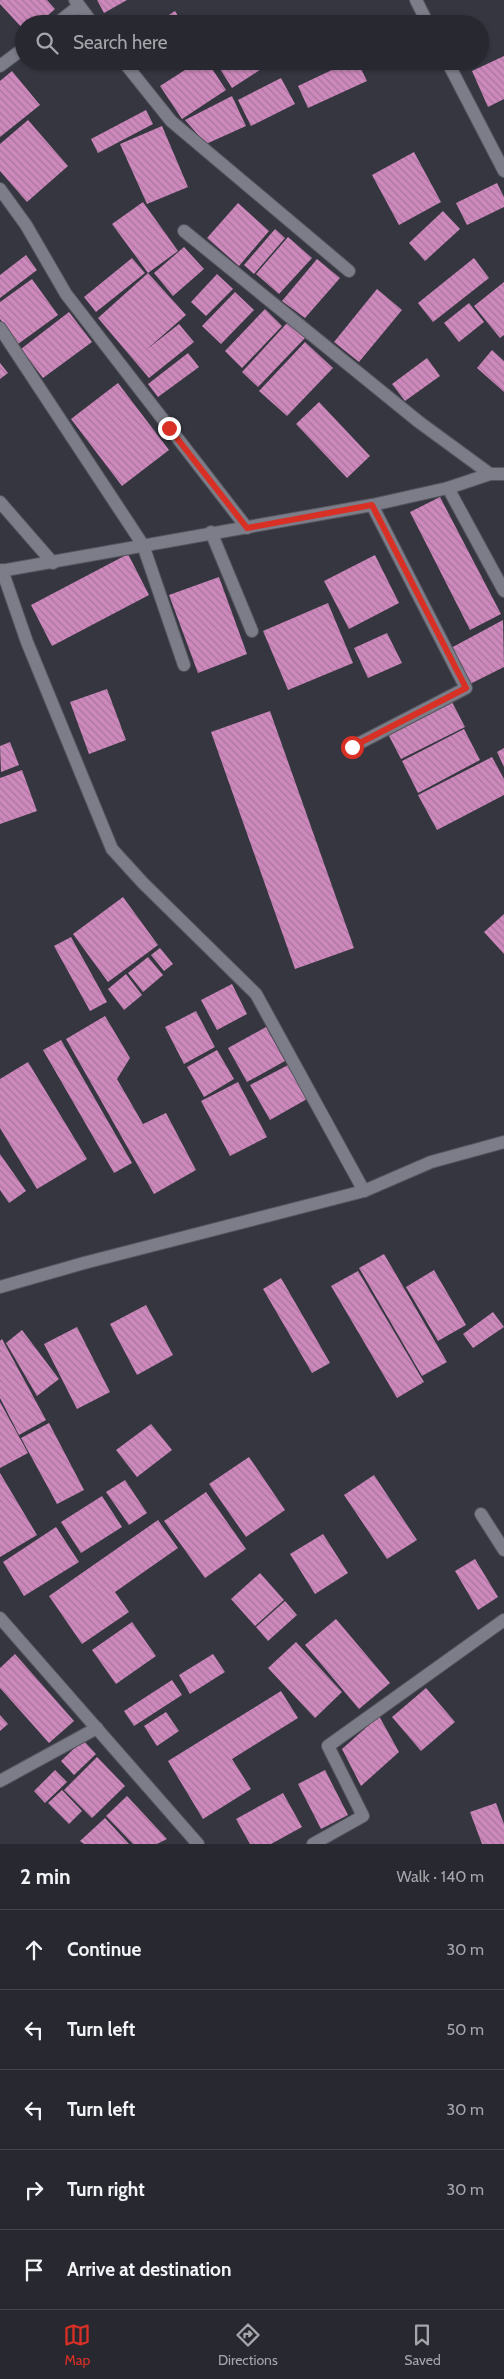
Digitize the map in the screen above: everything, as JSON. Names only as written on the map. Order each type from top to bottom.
[{"type":"street","points":[[416,0],[424,15]]},
{"type":"street","points":[[65,15],[77,3],[86,15]]},
{"type":"street","points":[[0,66],[15,55]]},
{"type":"street","points":[[130,70],[171,121],[349,271]]},
{"type":"street","points":[[453,70],[504,171]]},
{"type":"street","points":[[0,188],[26,226],[66,294],[247,528]]},
{"type":"street","points":[[184,231],[419,422],[490,474]]},
{"type":"street","points":[[0,328],[143,545],[184,665]]},
{"type":"street","points":[[364,1191],[256,994],[143,883],[112,849],[27,642],[1,571],[53,563],[211,532],[247,528],[372,505],[448,488],[490,474],[504,474]]},
{"type":"street","points":[[448,488],[504,591]]},
{"type":"street","points":[[0,502],[53,563]]},
{"type":"street","points":[[352,747],[466,688],[372,505]]},
{"type":"street","points":[[211,532],[252,631]]},
{"type":"street","points":[[0,1287],[84,1263],[364,1191],[432,1162],[504,1142]]},
{"type":"street","points":[[481,1514],[504,1550]]},
{"type":"street","points":[[0,1618],[198,1844]]},
{"type":"street","points":[[312,1844],[363,1816],[328,1746],[504,1620]]},
{"type":"street","points":[[0,1781],[97,1728]]},
{"type":"building","points":[[0,0],[47,0],[55,9],[48,15],[15,15],[15,20],[0,4]]},
{"type":"building","points":[[97,0],[127,0],[104,13]]},
{"type":"building","points":[[175,11],[177,15],[169,15]]},
{"type":"building","points":[[504,56],[504,99],[488,107],[472,71],[489,70],[489,63]]},
{"type":"building","points":[[185,70],[213,70],[226,90],[182,119],[160,86]]},
{"type":"building","points":[[221,70],[260,70],[232,88]]},
{"type":"building","points":[[332,70],[362,70],[367,81],[308,108],[298,86]]},
{"type":"building","points":[[12,71],[40,105],[0,137],[0,81]]},
{"type":"building","points":[[281,78],[295,104],[251,126],[238,100]]},
{"type":"building","points":[[232,96],[246,126],[206,144],[185,120]]},
{"type":"building","points":[[146,110],[153,124],[98,153],[91,139]]},
{"type":"building","points":[[28,120],[68,166],[27,202],[0,171],[0,144]]},
{"type":"building","points":[[162,126],[188,187],[147,204],[120,144]]},
{"type":"building","points":[[414,152],[441,202],[399,225],[372,175]]},
{"type":"building","points":[[497,183],[504,197],[504,207],[467,225],[456,203]]},
{"type":"building","points":[[143,202],[178,251],[148,273],[112,224]]},
{"type":"building","points":[[238,203],[269,231],[239,266],[207,238]]},
{"type":"building","points":[[443,211],[460,229],[425,261],[409,243]]},
{"type":"building","points":[[275,229],[285,238],[254,274],[244,265]]},
{"type":"building","points":[[288,237],[312,258],[279,294],[256,274]]},
{"type":"building","points":[[184,247],[204,269],[173,296],[154,273]]},
{"type":"building","points":[[26,255],[37,270],[0,298],[0,275]]},
{"type":"building","points":[[132,258],[145,273],[96,312],[84,297]]},
{"type":"building","points":[[474,258],[489,278],[433,322],[418,303]]},
{"type":"building","points":[[317,259],[340,278],[305,318],[282,301]]},
{"type":"building","points":[[148,273],[186,315],[146,350],[179,324],[194,342],[149,378],[98,318]]},
{"type":"building","points":[[217,274],[233,289],[206,316],[191,302]]},
{"type":"building","points":[[32,279],[58,315],[18,344],[0,319],[0,302]]},
{"type":"building","points":[[504,282],[504,335],[500,338],[474,306]]},
{"type":"building","points":[[377,289],[402,310],[359,362],[334,342]]},
{"type":"building","points":[[235,292],[254,310],[221,344],[202,326]]},
{"type":"building","points":[[469,303],[484,322],[459,342],[444,323]]},
{"type":"building","points":[[265,309],[282,326],[242,368],[225,351]]},
{"type":"building","points":[[69,312],[92,342],[43,378],[21,349]]},
{"type":"building","points":[[288,322],[305,338],[258,387],[242,372]]},
{"type":"building","points":[[305,342],[333,368],[287,416],[259,391]]},
{"type":"building","points":[[492,350],[504,361],[504,392],[477,368]]},
{"type":"building","points":[[188,353],[199,367],[158,397],[148,384]]},
{"type":"building","points":[[427,358],[440,376],[405,401],[392,384]]},
{"type":"building","points":[[0,363],[8,373],[0,379]]},
{"type":"building","points":[[118,383],[169,450],[122,486],[71,419]]},
{"type":"building","points":[[319,402],[370,456],[347,478],[296,424]]},
{"type":"building","points":[[440,497],[501,614],[470,630],[410,512]]},
{"type":"building","points":[[128,554],[149,595],[52,646],[31,605]]},
{"type":"building","points":[[375,555],[399,603],[349,629],[324,581]]},
{"type":"building","points":[[219,577],[247,654],[198,673],[169,595]]},
{"type":"building","points":[[328,603],[353,663],[288,690],[263,631]]},
{"type":"building","points":[[503,620],[504,667],[468,685],[449,649]]},
{"type":"building","points":[[387,633],[402,663],[368,678],[354,648]]},
{"type":"building","points":[[107,689],[126,740],[89,754],[70,702]]},
{"type":"building","points":[[452,702],[465,727],[401,759],[388,734]]},
{"type":"building","points":[[270,711],[354,948],[295,969],[211,732]]},
{"type":"building","points":[[464,729],[480,760],[418,793],[402,761]]},
{"type":"building","points":[[10,742],[19,765],[1,772],[0,746]]},
{"type":"building","points":[[504,748],[504,767],[497,752]]},
{"type":"building","points":[[492,757],[504,779],[504,795],[437,830],[418,795]]},
{"type":"building","points":[[22,770],[37,811],[0,824],[0,778]]},
{"type":"building","points":[[123,897],[158,945],[108,982],[73,934]]},
{"type":"building","points":[[504,914],[504,954],[484,932]]},
{"type":"building","points":[[71,937],[107,1002],[90,1011],[54,946]]},
{"type":"building","points":[[160,948],[173,964],[164,971],[151,955]]},
{"type":"building","points":[[148,957],[163,975],[143,992],[128,973]]},
{"type":"building","points":[[126,974],[142,995],[124,1010],[108,989]]},
{"type":"building","points":[[232,984],[247,1014],[217,1030],[201,1000]]},
{"type":"building","points":[[196,1011],[215,1047],[184,1064],[165,1027]]},
{"type":"building","points":[[105,1016],[130,1058],[117,1079],[143,1124],[166,1113],[196,1170],[154,1194],[66,1039]]},
{"type":"building","points":[[266,1027],[285,1061],[247,1082],[228,1048]]},
{"type":"building","points":[[61,1040],[132,1163],[114,1173],[43,1050]]},
{"type":"building","points":[[217,1050],[234,1079],[204,1097],[187,1067]]},
{"type":"building","points":[[28,1062],[87,1159],[37,1189],[0,1128],[0,1079]]},
{"type":"building","points":[[288,1065],[307,1099],[270,1120],[250,1085]]},
{"type":"building","points":[[238,1082],[267,1137],[230,1156],[201,1101]]},
{"type":"building","points":[[0,1154],[26,1191],[9,1203],[0,1190]]},
{"type":"building","points":[[384,1254],[447,1362],[422,1376],[359,1268]]},
{"type":"building","points":[[434,1270],[466,1325],[438,1341],[406,1287]]},
{"type":"building","points":[[358,1271],[424,1382],[397,1398],[331,1286]]},
{"type":"building","points":[[281,1278],[330,1363],[312,1373],[263,1289]]},
{"type":"building","points":[[146,1305],[173,1355],[137,1375],[110,1324]]},
{"type":"building","points":[[493,1312],[504,1327],[473,1348],[463,1334]]},
{"type":"building","points":[[77,1327],[110,1392],[77,1409],[44,1344]]},
{"type":"building","points":[[22,1330],[59,1379],[37,1396],[6,1343]]},
{"type":"building","points":[[2,1339],[46,1420],[19,1435],[0,1398],[0,1341]]},
{"type":"building","points":[[0,1402],[28,1453],[0,1468]]},
{"type":"building","points":[[49,1423],[84,1490],[57,1504],[21,1438]]},
{"type":"building","points":[[151,1424],[172,1450],[137,1477],[116,1450]]},
{"type":"building","points":[[249,1457],[285,1510],[246,1537],[209,1484]]},
{"type":"building","points":[[0,1473],[37,1535],[0,1557]]},
{"type":"building","points":[[374,1475],[417,1540],[387,1559],[344,1495]]},
{"type":"building","points":[[125,1480],[147,1513],[129,1525],[106,1492]]},
{"type":"building","points":[[206,1492],[246,1549],[205,1578],[164,1521]]},
{"type":"building","points":[[102,1496],[122,1527],[81,1553],[61,1522]]},
{"type":"building","points":[[158,1520],[178,1548],[115,1592],[129,1612],[82,1644],[49,1596]]},
{"type":"building","points":[[56,1527],[79,1562],[24,1596],[3,1562]]},
{"type":"building","points":[[323,1534],[348,1573],[315,1594],[290,1554]]},
{"type":"building","points":[[475,1559],[498,1597],[478,1610],[455,1571]]},
{"type":"building","points":[[260,1573],[284,1600],[255,1626],[231,1599]]},
{"type":"building","points":[[285,1601],[297,1615],[268,1641],[256,1627]]},
{"type":"building","points":[[336,1619],[390,1683],[359,1709],[305,1645]]},
{"type":"building","points":[[132,1622],[156,1656],[116,1684],[92,1650]]},
{"type":"building","points":[[296,1642],[342,1692],[315,1718],[268,1668]]},
{"type":"building","points":[[15,1654],[74,1721],[49,1743],[0,1688],[0,1668]]},
{"type":"building","points":[[213,1654],[225,1672],[190,1694],[179,1675]]},
{"type":"building","points":[[172,1680],[182,1695],[134,1726],[124,1711]]},
{"type":"building","points":[[426,1688],[455,1722],[421,1751],[392,1717]]},
{"type":"building","points":[[281,1691],[298,1718],[232,1759],[251,1789],[203,1819],[168,1761]]},
{"type":"building","points":[[166,1712],[179,1731],[157,1746],[144,1726]]},
{"type":"building","points":[[0,1715],[8,1724],[0,1731]]},
{"type":"building","points":[[379,1716],[399,1752],[361,1786],[342,1749]]},
{"type":"building","points":[[83,1740],[96,1754],[74,1775],[61,1761]]},
{"type":"building","points":[[97,1757],[125,1786],[92,1818],[64,1790]]},
{"type":"building","points":[[55,1770],[67,1782],[45,1803],[34,1791]]},
{"type":"building","points":[[325,1770],[348,1815],[321,1829],[298,1784]]},
{"type":"building","points":[[62,1790],[82,1811],[69,1824],[48,1803]]},
{"type":"building","points":[[283,1793],[302,1827],[271,1844],[250,1844],[236,1819]]},
{"type":"building","points":[[127,1796],[167,1839],[157,1844],[133,1844],[106,1816]]},
{"type":"building","points":[[496,1803],[504,1824],[504,1844],[482,1844],[470,1812]]},
{"type":"building","points":[[105,1818],[129,1844],[84,1844],[80,1841]]},
{"type":"route","points":[[169,428],[247,528],[372,505],[466,688],[352,747]]}]
